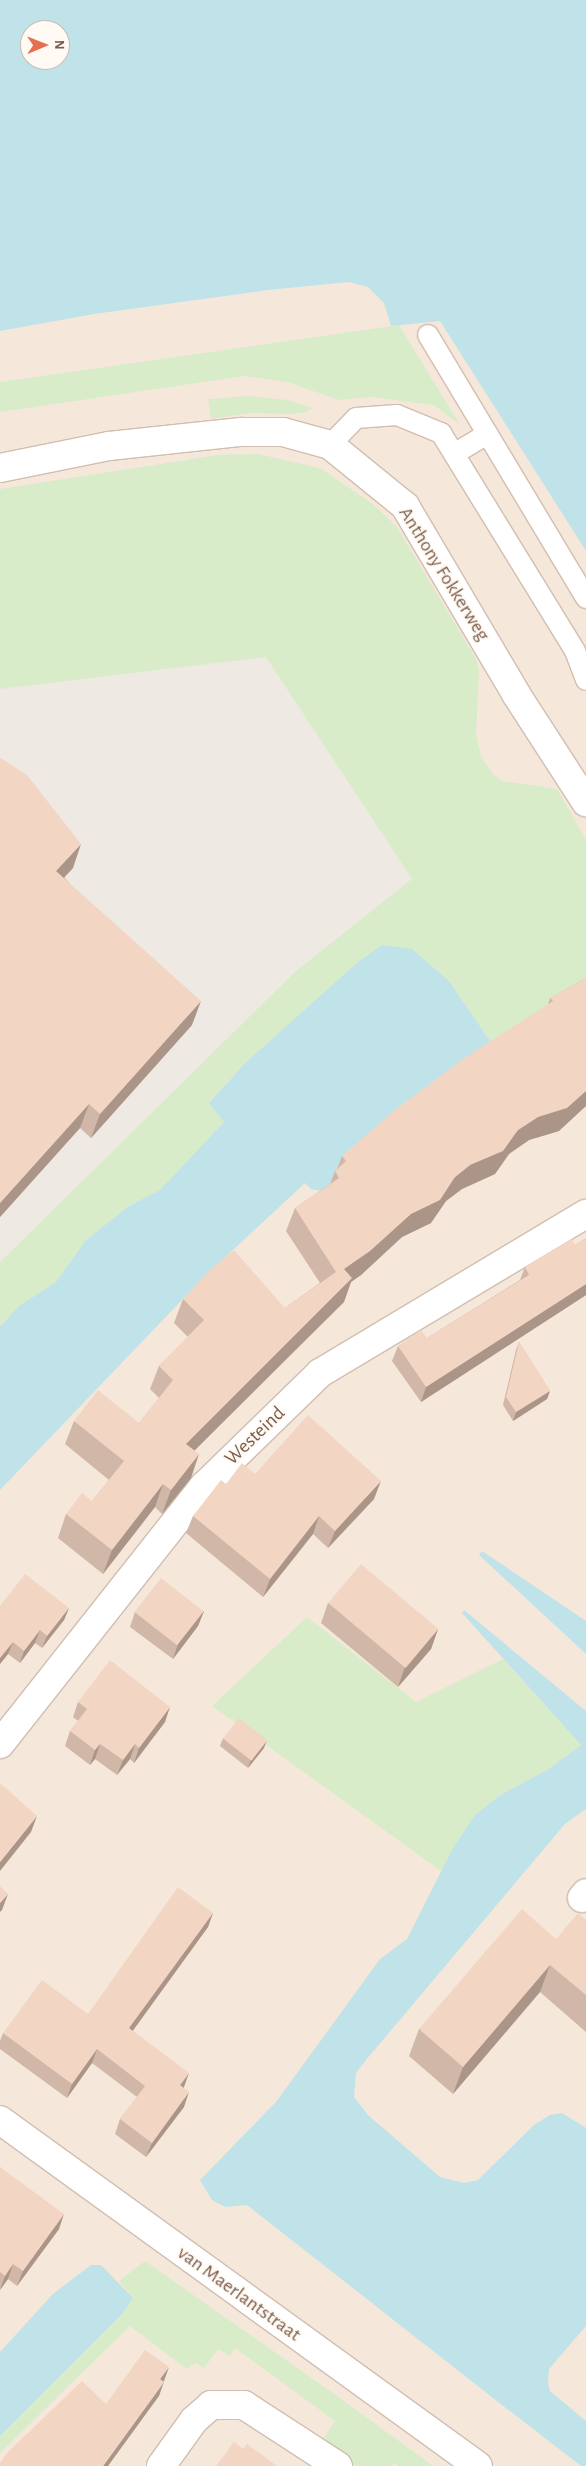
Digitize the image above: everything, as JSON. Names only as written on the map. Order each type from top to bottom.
[{"type":"street","name":"Anthony Fokkerweg","points":[[0,468],[109,446],[242,432],[283,432],[330,445],[405,506],[516,694],[584,789]]},
{"type":"street","name":"Westeind","points":[[0,1744],[204,1486],[320,1373],[586,1214]]},
{"type":"street","name":"van Maerlantstraat","points":[[0,2120],[478,2466]]},
{"type":"street","points":[[161,2466],[194,2420],[211,2405],[244,2406],[338,2466]]},
{"type":"lane","points":[[428,335],[586,598]]},
{"type":"lane","points":[[330,445],[356,418],[397,415],[441,433],[580,647],[586,680]]},
{"type":"lane","points":[[454,454],[487,434]]},
{"type":"shaded area","points":[[424,237],[586,276],[586,2466],[0,2466],[0,306]]},
{"type":"shaded area","points":[[266,657],[412,879],[296,971],[0,1266],[0,687]]},
{"type":"green space","points":[[399,325],[460,425],[434,405],[370,397],[339,400],[287,382],[245,376],[0,412],[0,382]]},
{"type":"green space","points":[[248,396],[288,400],[313,408],[306,412],[292,414],[249,413],[211,419],[208,399]]},
{"type":"green space","points":[[258,454],[320,468],[373,504],[397,527],[476,659],[479,670],[476,735],[481,756],[493,774],[502,781],[557,789],[586,840],[586,996],[499,1054],[449,981],[412,949],[358,962],[245,1063],[209,1102],[224,1122],[160,1190],[129,1206],[86,1240],[56,1282],[19,1306],[0,1325],[0,1262],[296,971],[412,879],[266,657],[0,689],[0,489],[218,455]]},
{"type":"green space","points":[[307,1617],[416,1702],[503,1659],[581,1745],[547,1770],[500,1795],[475,1815],[441,1871],[212,1706]]},
{"type":"green space","points":[[145,2261],[433,2466],[398,2466],[394,2463],[392,2466],[355,2466],[322,2441],[335,2421],[235,2348],[230,2356],[218,2349],[204,2368],[195,2363],[187,2369],[130,2326],[0,2453],[0,2436],[123,2313],[133,2298],[119,2281]]},
{"type":"water","points":[[0,0],[586,0],[586,551],[440,321],[391,326],[384,303],[368,287],[349,282],[268,290],[94,314],[0,331]]},
{"type":"water","points":[[382,945],[412,949],[449,981],[499,1054],[321,1191],[311,1189],[305,1183],[205,1276],[0,1490],[0,1326],[19,1306],[56,1282],[86,1240],[129,1206],[160,1190],[224,1122],[209,1103],[245,1063],[358,962]]},
{"type":"water","points":[[482,1551],[586,1621],[586,1654],[479,1555]]},
{"type":"water","points":[[464,1610],[586,1711],[586,1809],[565,1824],[366,2060],[356,2073],[354,2097],[368,2115],[440,2177],[464,2183],[478,2180],[534,2125],[550,2115],[562,2113],[586,2128],[586,2326],[549,2369],[548,2383],[550,2391],[586,2421],[586,2466],[581,2466],[247,2205],[225,2207],[212,2200],[200,2180],[276,2102],[380,1959],[407,1939],[453,1848],[475,1815],[500,1795],[547,1770],[581,1745],[462,1613]]},
{"type":"water","points":[[91,2265],[101,2265],[133,2298],[123,2313],[0,2436],[0,2352],[53,2294]]},
{"type":"building","points":[[0,758],[27,775],[81,844],[56,871],[201,1001],[100,1114],[89,1104],[0,1203]]},
{"type":"building","points":[[586,978],[586,1091],[567,1108],[538,1117],[518,1130],[503,1151],[470,1165],[455,1177],[440,1200],[411,1214],[370,1251],[344,1269],[352,1278],[186,1444],[199,1454],[171,1490],[163,1484],[112,1550],[66,1514],[82,1493],[92,1501],[124,1461],[74,1421],[98,1390],[139,1423],[173,1380],[159,1366],[204,1320],[183,1299],[210,1270],[234,1250],[285,1308],[336,1272],[295,1208],[339,1178],[335,1171],[346,1161],[342,1156],[396,1109],[466,1057],[553,1001],[550,998]]},
{"type":"building","points":[[586,1238],[586,1284],[426,1387],[398,1346],[421,1330],[427,1338],[529,1275],[525,1267],[572,1239],[575,1245]]},
{"type":"building","points":[[519,1342],[550,1391],[516,1412],[506,1397]]},
{"type":"building","points":[[308,1415],[381,1481],[335,1531],[319,1516],[270,1579],[193,1516],[221,1480],[226,1484],[242,1463],[255,1474]]},
{"type":"building","points":[[361,1564],[438,1629],[406,1668],[328,1603]]},
{"type":"building","points":[[25,1574],[69,1608],[47,1636],[40,1630],[24,1651],[13,1642],[0,1658],[0,1606]]},
{"type":"building","points":[[161,1578],[204,1611],[177,1645],[135,1612]]},
{"type":"building","points":[[110,1660],[170,1707],[139,1748],[135,1744],[123,1760],[100,1744],[95,1750],[70,1731],[87,1709],[78,1702]]},
{"type":"building","points":[[239,1718],[267,1740],[251,1761],[223,1738]]},
{"type":"building","points":[[0,1783],[37,1816],[0,1862]]},
{"type":"building","points":[[0,1886],[8,1894],[0,1903]]},
{"type":"building","points":[[178,1887],[213,1913],[129,2028],[189,2073],[180,2085],[189,2092],[152,2143],[120,2119],[145,2086],[97,2049],[72,2084],[3,2033],[42,1980],[88,2014]]},
{"type":"building","points":[[522,1909],[556,1939],[578,1913],[586,1920],[586,1995],[550,1965],[463,2067],[419,2029]]},
{"type":"building","points":[[0,2167],[64,2214],[23,2271],[13,2264],[5,2276],[0,2272]]},
{"type":"building","points":[[145,2350],[169,2367],[160,2379],[164,2382],[103,2466],[0,2466],[7,2453],[82,2381],[106,2404]]},
{"type":"building","points":[[234,2442],[243,2449],[247,2444],[277,2466],[216,2466]]}]
